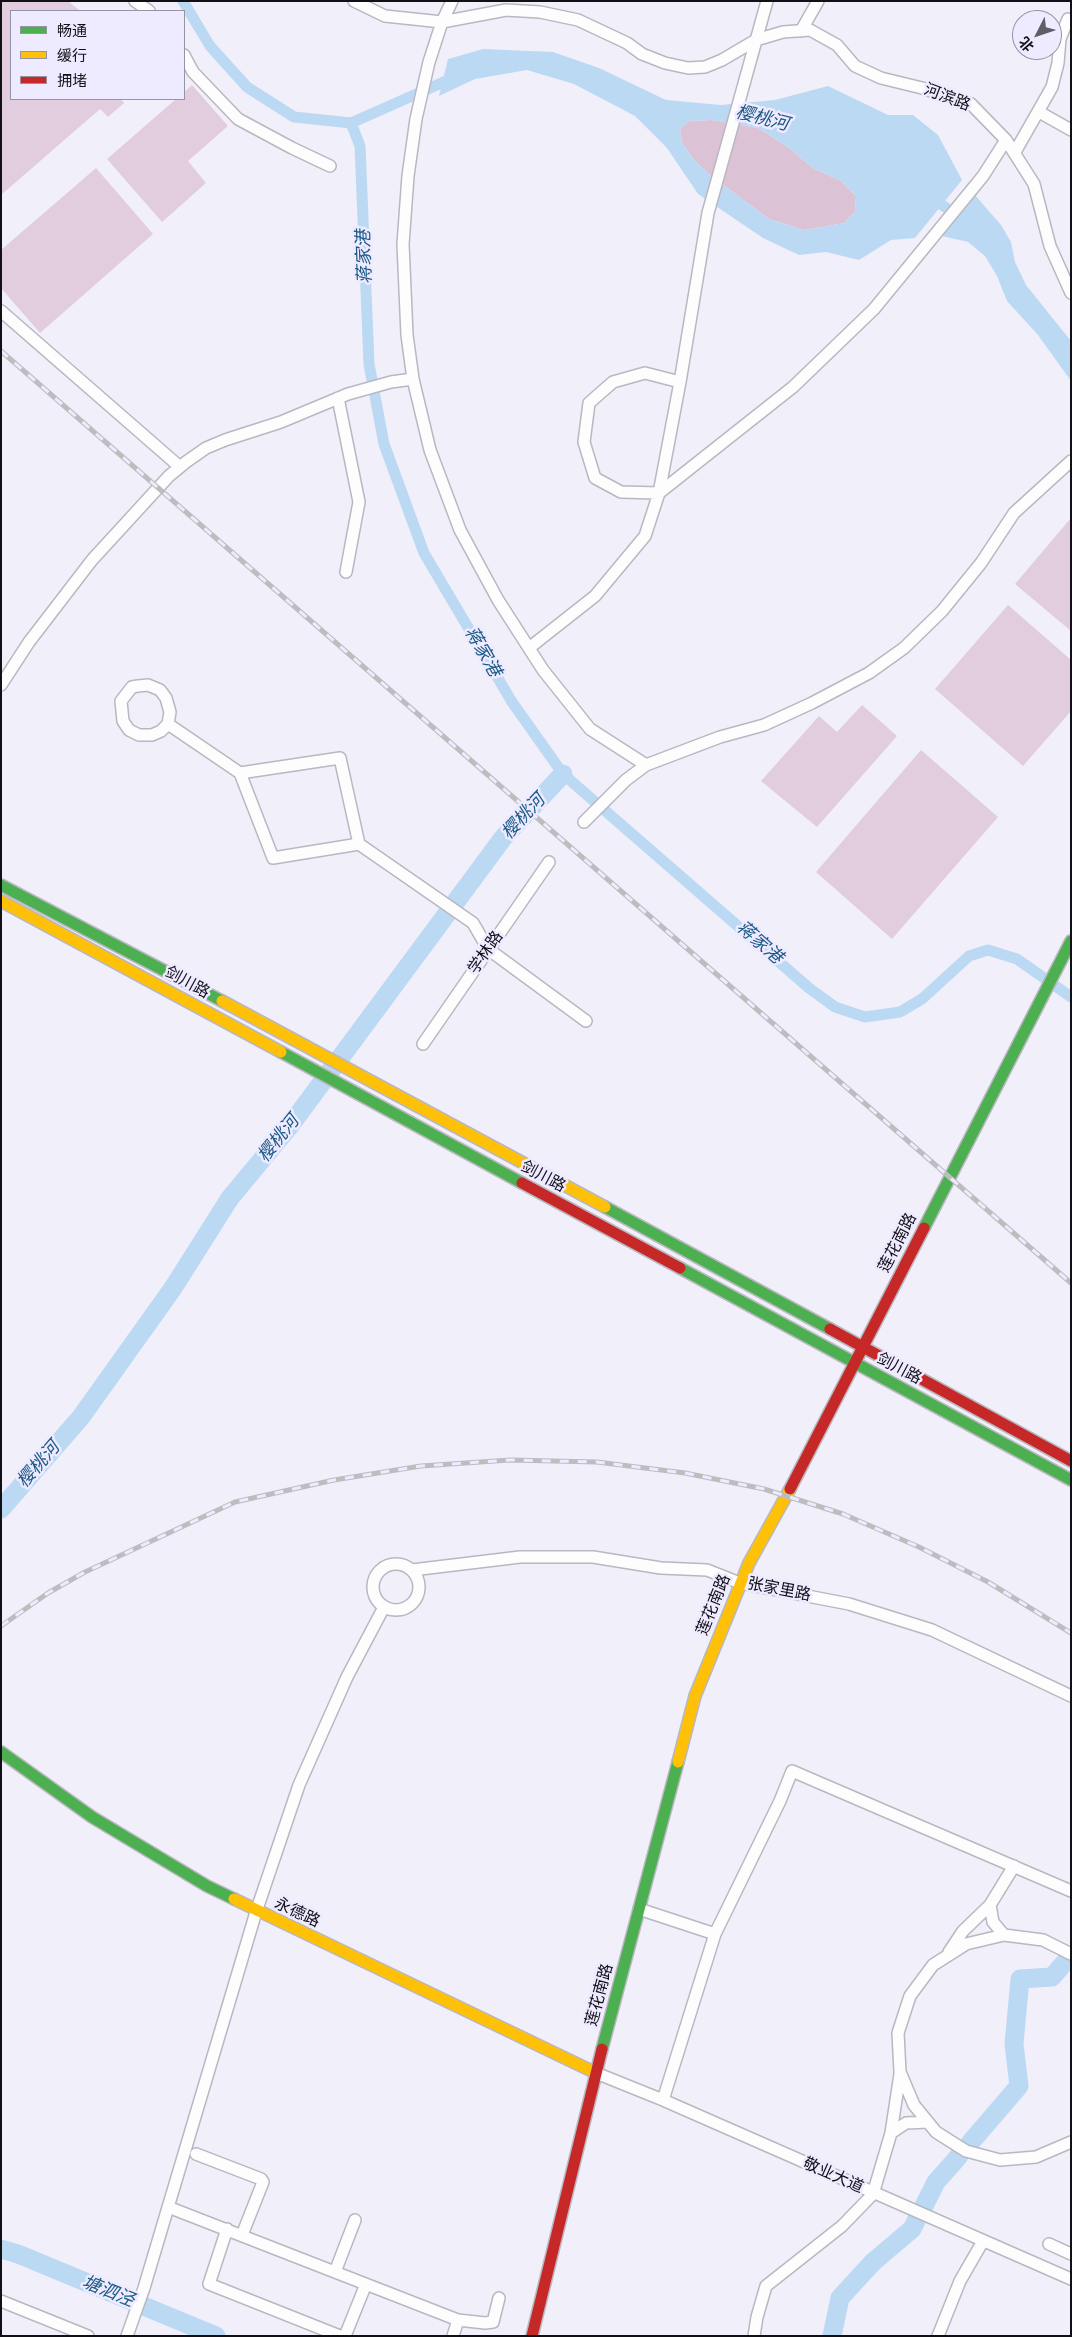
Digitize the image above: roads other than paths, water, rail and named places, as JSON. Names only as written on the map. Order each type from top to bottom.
[{"type":"main road","name":"剑川路","points":[[1,885],[363,1075],[1071,1461]]},
{"type":"main road","name":"剑川路","points":[[2,902],[1071,1480]]},
{"type":"main road","name":"莲花南路","points":[[532,2336],[596,2074],[695,1696],[749,1563],[817,1439],[1034,1010],[1071,941]]},
{"type":"main road","name":"永德路","points":[[1,1752],[92,1817],[207,1886],[256,1912],[596,2074]]},
{"type":"street","points":[[135,1],[148,10]]},
{"type":"street","name":"河滨路","points":[[354,1],[385,16],[442,22],[506,10],[540,12],[578,20],[619,39],[642,54],[665,63],[688,68],[705,66],[722,60],[756,40],[782,32],[810,30],[837,45],[855,66],[881,78],[922,88],[971,104],[1006,140],[1034,184],[1050,246],[1071,293]]},
{"type":"street","points":[[452,1],[442,22],[429,62],[416,119],[408,176],[403,244],[407,336],[413,379],[430,450],[460,530],[498,600],[543,670],[590,729],[646,765]]},
{"type":"street","points":[[529,648],[594,596],[645,536],[659,493],[680,382],[708,213],[767,1]]},
{"type":"street","points":[[801,31],[818,1]]},
{"type":"street","points":[[1015,152],[1040,112],[1052,87],[1058,63],[1060,39],[1068,20],[1071,21]]},
{"type":"street","points":[[185,57],[193,72],[238,118],[292,148],[330,166]]},
{"type":"street","points":[[1040,112],[1071,130]]},
{"type":"street","points":[[680,382],[645,373],[613,382],[589,403],[584,442],[595,478],[621,492],[659,493],[793,387],[874,309],[983,176],[1006,140]]},
{"type":"street","points":[[1,311],[180,467]]},
{"type":"street","points":[[1,685],[29,642],[92,560],[169,476],[180,467],[206,448],[225,440],[281,422],[343,396],[391,382],[413,379]]},
{"type":"street","points":[[343,396],[359,502],[346,572]]},
{"type":"street","points":[[584,822],[619,786],[646,765],[720,737],[764,725],[812,703],[875,668],[904,648],[942,611],[981,562],[1014,513],[1071,461]]},
{"type":"street","points":[[148,685],[160,690],[168,705],[168,724],[161,731],[152,735],[139,735],[129,730],[122,721],[121,701],[132,687],[148,685]]},
{"type":"street","points":[[168,724],[240,773],[273,858],[359,844]]},
{"type":"street","points":[[240,773],[340,758],[359,844],[473,923],[488,949],[586,1022]]},
{"type":"street","name":"学林路","points":[[423,1044],[549,862]]},
{"type":"street","points":[[2,902],[12,891]]},
{"type":"street","name":"张家里路","points":[[412,1570],[520,1557],[593,1557],[661,1568],[707,1570],[740,1583],[849,1604],[932,1630],[1071,1696]]},
{"type":"street","points":[[398,1563],[412,1570],[417,1577],[419,1591],[412,1604],[399,1610],[384,1607],[374,1596],[372,1588],[377,1573],[390,1564],[398,1563]]},
{"type":"street","points":[[127,2334],[144,2288],[256,1912],[299,1785],[347,1677],[384,1607]]},
{"type":"street","points":[[664,2100],[715,1934],[792,1771],[1071,1891]]},
{"type":"street","points":[[945,1958],[963,1930],[990,1905],[1014,1866]]},
{"type":"street","points":[[990,1905],[993,1922],[1004,1935]]},
{"type":"street","points":[[639,1909],[715,1934]]},
{"type":"street","points":[[754,2336],[756,2317],[766,2286],[842,2226],[873,2194],[891,2133],[900,2072],[898,2033],[910,1996],[933,1965],[966,1944],[1004,1935],[1043,1940],[1071,1954]]},
{"type":"street","points":[[900,2072],[914,2105],[936,2132],[966,2151],[1000,2160],[1036,2157],[1071,2142]]},
{"type":"street","name":"敬业大道","points":[[596,2074],[664,2100],[873,2194],[1071,2279]]},
{"type":"street","points":[[891,2133],[906,2123],[928,2122]]},
{"type":"street","points":[[196,2154],[260,2179],[263,2182],[242,2235]]},
{"type":"street","points":[[168,2207],[458,2320],[493,2322],[499,2298]]},
{"type":"street","points":[[335,2272],[355,2220]]},
{"type":"street","points":[[227,2229],[209,2284],[340,2336]]},
{"type":"street","points":[[938,2336],[960,2281],[983,2241]]},
{"type":"street","points":[[1049,2244],[1071,2254]]},
{"type":"street","points":[[345,2336],[366,2284]]},
{"type":"street","points":[[1,2301],[88,2336]]},
{"type":"street","points":[[453,2336],[458,2320]]},
{"type":"water","points":[[483,49],[553,52],[599,68],[666,100],[721,105],[775,100],[828,86],[888,115],[913,115],[938,135],[962,180],[915,238],[891,240],[859,260],[826,252],[799,255],[763,238],[698,194],[667,148],[635,116],[574,84],[527,70],[475,79],[439,96],[448,59]],"holes":[[[712,120],[758,128],[788,147],[813,168],[841,181],[856,196],[855,212],[844,223],[804,230],[769,219],[710,175],[695,161],[682,143],[680,129],[689,121]]]},
{"type":"water","points":[[975,195],[1001,225],[1011,242],[1015,262],[1026,285],[1071,341],[1071,381],[1038,335],[1007,301],[997,276],[985,256],[968,242],[942,236]]},
{"type":"waterway","name":"蒋家港","points":[[183,1],[210,46],[247,87],[294,117],[351,123],[360,146],[369,364],[384,444],[424,553],[512,702],[563,774],[809,988],[835,1007],[865,1017],[900,1012],[922,999],[969,956],[988,950],[1017,959],[1071,997]]},
{"type":"waterway","name":"樱桃河","points":[[351,123],[455,77]]},
{"type":"waterway","name":"樱桃河","points":[[930,197],[960,217]]},
{"type":"waterway","name":"樱桃河","points":[[1,1509],[81,1417],[173,1288],[230,1198],[289,1127],[503,838],[563,774]]},
{"type":"waterway","points":[[970,2143],[1019,2086],[1014,2044],[1020,1979],[1052,1977],[1066,1961]]},
{"type":"waterway","points":[[924,2206],[936,2182],[959,2156]]},
{"type":"waterway","points":[[832,2336],[840,2298],[873,2262],[912,2229],[916,2221]]},
{"type":"waterway","name":"塘泗泾","points":[[1,2249],[18,2254],[216,2336]]},
{"type":"railway","points":[[1,351],[1071,1283]]},
{"type":"railway","points":[[1,1626],[48,1593],[85,1572],[235,1502],[334,1480],[421,1466],[510,1460],[597,1462],[685,1473],[764,1489],[843,1514],[919,1547],[988,1582],[1071,1633]]}]
